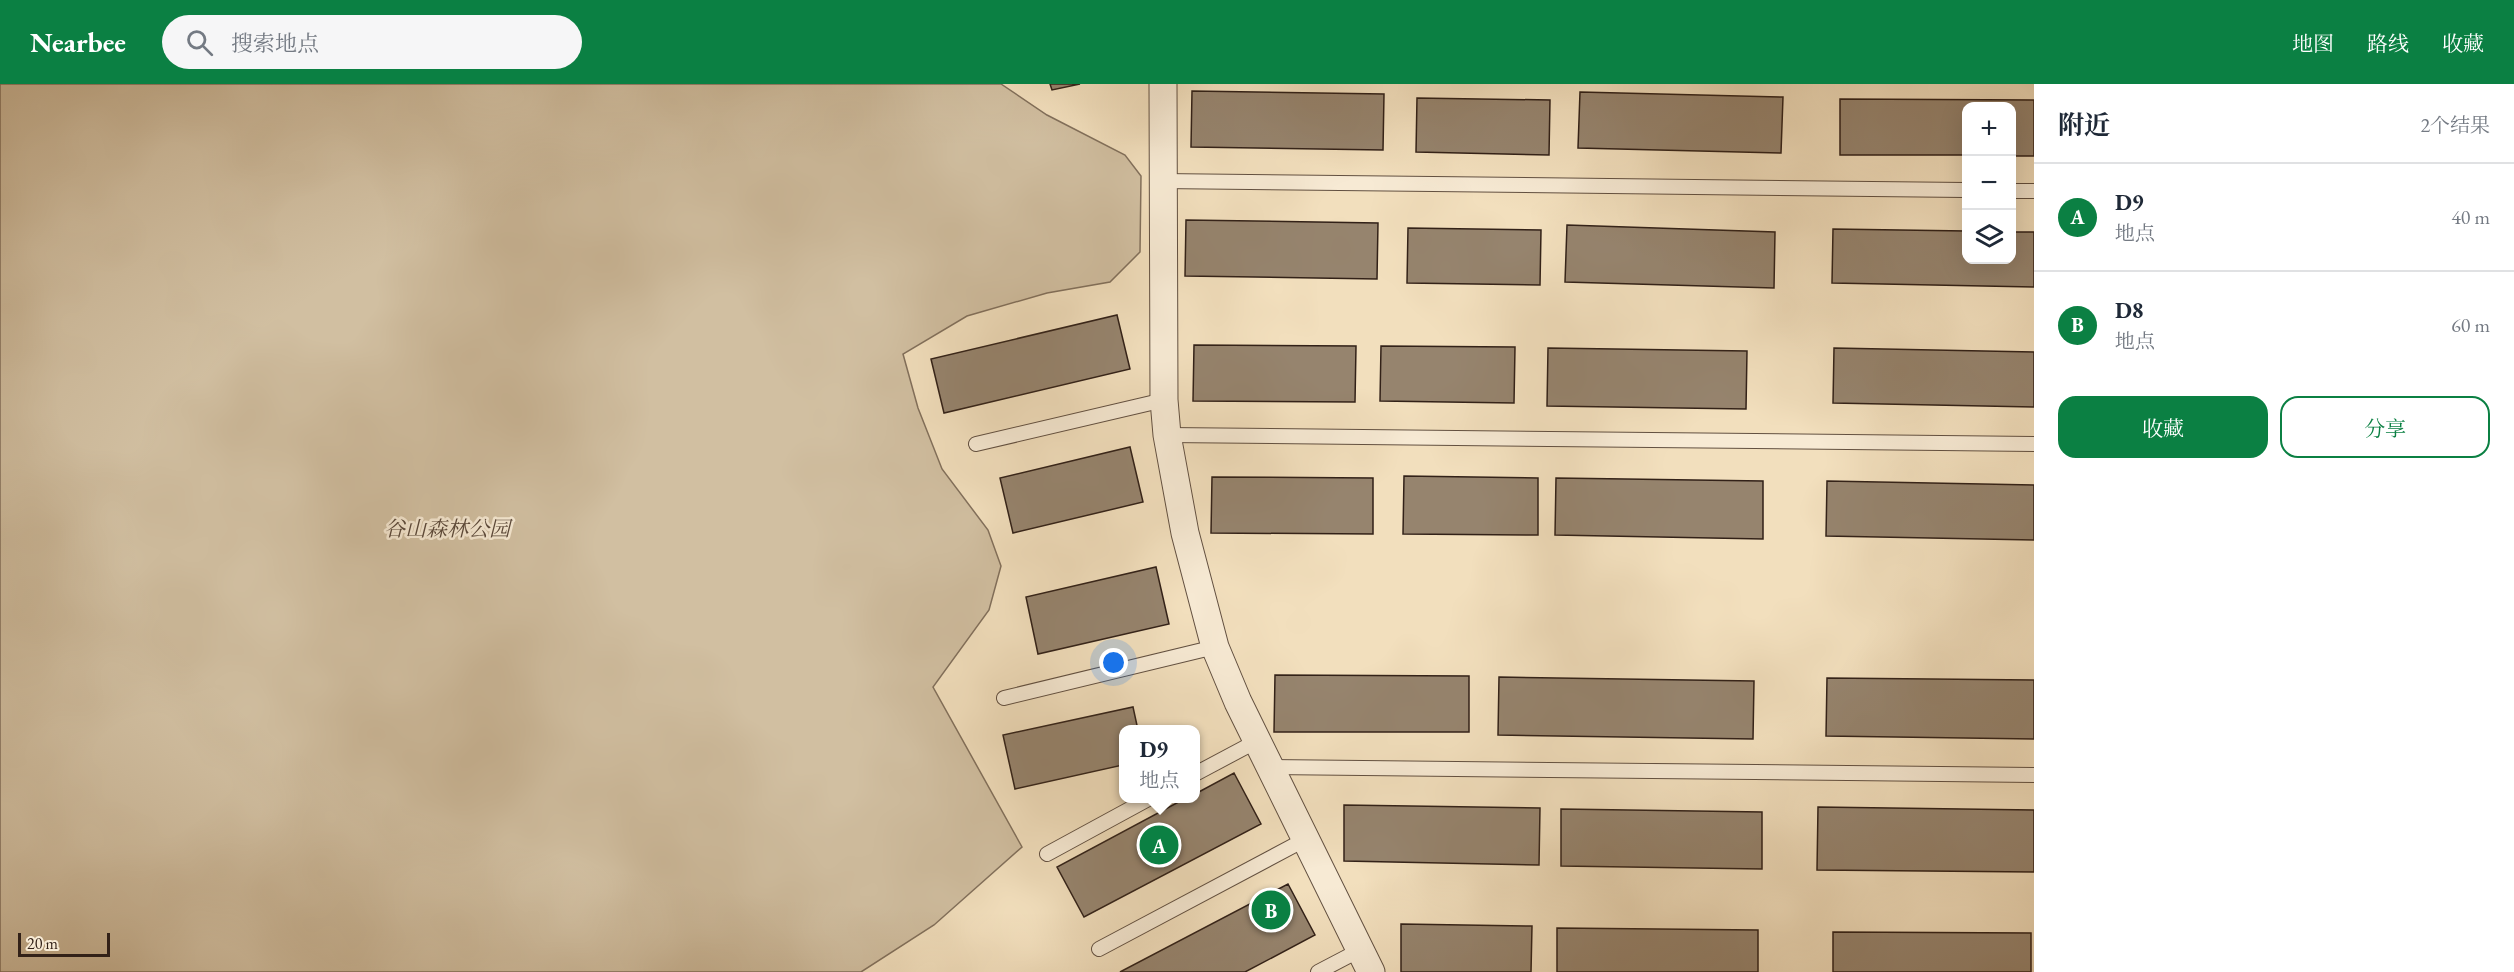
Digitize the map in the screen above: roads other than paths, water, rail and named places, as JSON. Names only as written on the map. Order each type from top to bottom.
[{"type":"street","points":[[1163,84],[1161,181],[1164,400],[1167,435],[1185,533],[1215,647],[1257,741],[1366,961]]},
{"type":"lane","points":[[1161,181],[1962,190]]},
{"type":"lane","points":[[2016,190],[2034,191]]},
{"type":"lane","points":[[976,444],[1164,400]]},
{"type":"lane","points":[[1167,435],[2034,444]]},
{"type":"lane","points":[[1004,698],[1215,647]]},
{"type":"lane","points":[[1200,771],[1257,741]]},
{"type":"lane","points":[[1270,767],[2034,776]]},
{"type":"lane","points":[[1047,854],[1141,803]]},
{"type":"lane","points":[[1098,949],[1306,839]]},
{"type":"lane","points":[[1318,972],[1366,961]]},
{"type":"place","name":"D9","points":[[1159,845]]},
{"type":"place","name":"D8","points":[[1271,910]]},
{"type":"park label","name":"谷山森林公园","points":[[447,529]]}]
